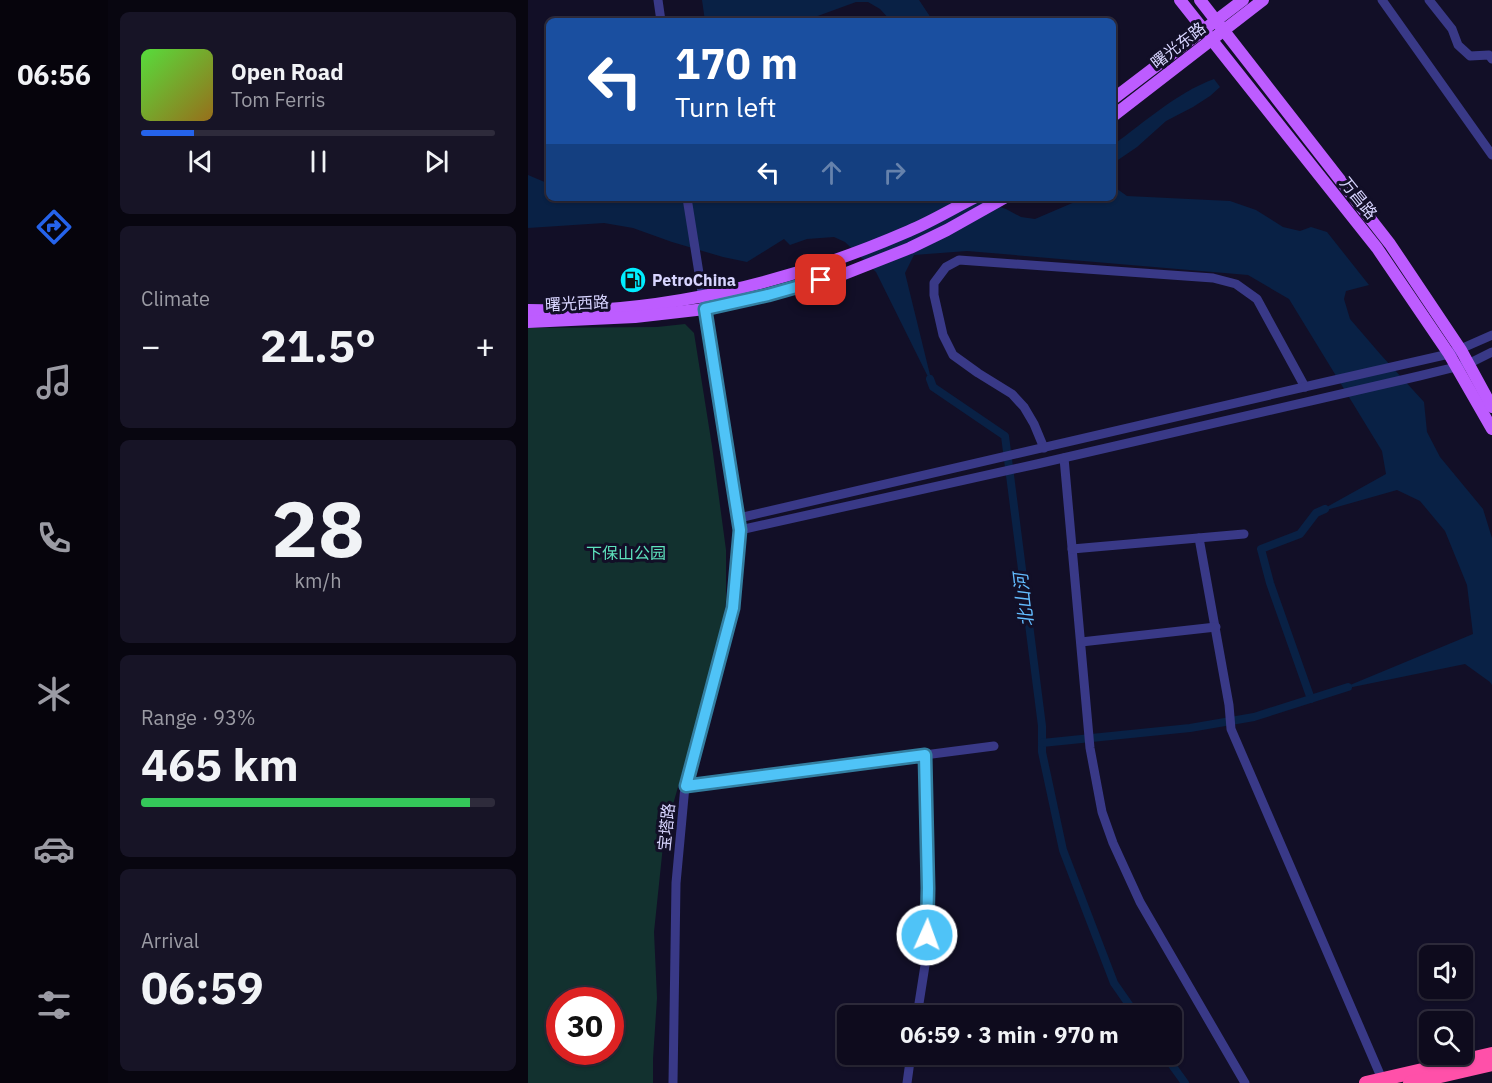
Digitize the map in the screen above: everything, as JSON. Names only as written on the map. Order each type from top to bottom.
[{"type":"highway","points":[[1366,1083],[1490,1060]]},
{"type":"highway","points":[[1410,1083],[1490,1060]]},
{"type":"main road","name":"万昌路","points":[[1180,0],[1377,248],[1455,352]]},
{"type":"main road","name":"万昌路","points":[[1200,0],[1390,244],[1455,352],[1492,429]]},
{"type":"main road","name":"曙光东路","points":[[1220,26],[1243,0]]},
{"type":"main road","name":"曙光东路","points":[[1116,97],[1220,26],[1263,0]]},
{"type":"main road","name":"曙光东路","points":[[1116,113],[1208,35]]},
{"type":"main road","name":"曙光西路","points":[[528,310],[595,310],[641,306],[702,296],[774,280],[834,261],[911,231],[968,201]]},
{"type":"main road","name":"曙光西路","points":[[528,322],[635,317],[705,309],[768,295],[839,276],[910,248],[998,201]]},
{"type":"main road","name":"万昌路","points":[[1462,365],[1492,407]]},
{"type":"street","points":[[658,0],[661,18]]},
{"type":"street","points":[[1382,0],[1492,155]]},
{"type":"street","points":[[1429,0],[1452,29],[1458,45],[1470,56],[1489,55],[1492,59]]},
{"type":"street","name":"宝塔路","points":[[673,1083],[676,883],[686,786],[733,608],[740,530],[687,201]]},
{"type":"street","points":[[1044,448],[1024,407],[1012,394],[953,355],[943,334],[934,296],[934,283],[946,267],[959,260],[1213,278],[1236,284],[1257,299],[1305,387]]},
{"type":"street","points":[[739,518],[1413,363],[1455,352],[1492,335]]},
{"type":"street","points":[[740,530],[1419,376],[1462,365],[1492,352]]},
{"type":"street","points":[[1064,458],[1090,748],[1102,812],[1113,843],[1140,902],[1245,1083]]},
{"type":"street","points":[[1072,549],[1244,534]]},
{"type":"street","points":[[1199,538],[1232,729],[1382,1080]]},
{"type":"street","points":[[1081,642],[1216,627]]},
{"type":"street","points":[[686,786],[994,746]]},
{"type":"street","points":[[919,1005],[926,959],[928,900],[925,755]]},
{"type":"street","points":[[907,1083],[909,1065]]},
{"type":"green space","name":"下保山公园","points":[[685,324],[694,333],[726,550],[726,600],[722,633],[664,836],[654,932],[657,998],[653,1083],[528,1083],[528,328],[657,327]]},
{"type":"water","points":[[702,0],[919,0],[931,18],[888,18],[880,9],[868,2],[856,2],[812,18],[705,18]]},
{"type":"water","points":[[1214,79],[1220,87],[1193,107],[1166,121],[1137,147],[1116,161],[1116,143],[1174,100]]},
{"type":"water","points":[[528,175],[546,183],[546,201],[982,201],[1021,217],[1035,219],[1077,201],[1116,201],[1116,188],[1127,196],[1230,201],[1256,210],[1283,227],[1300,231],[1311,227],[1327,232],[1369,285],[1346,291],[1344,299],[1350,319],[1424,402],[1427,432],[1440,457],[1483,509],[1492,538],[1492,685],[1465,664],[1338,690],[1473,634],[1467,585],[1445,531],[1420,501],[1397,490],[1316,513],[1386,474],[1382,451],[1289,299],[1248,275],[967,251],[914,255],[905,273],[933,387],[876,272],[845,242],[834,237],[807,239],[790,245],[784,239],[747,262],[672,242],[633,228],[604,223],[528,228]]},
{"type":"waterway","name":"北山河","points":[[930,379],[933,387],[1005,436],[1042,726],[1042,752],[1063,850],[1114,983],[1129,1005]]},
{"type":"waterway","points":[[1311,699],[1270,583],[1261,549],[1300,534],[1316,513],[1325,509]]},
{"type":"waterway","points":[[1042,743],[1190,728],[1254,717],[1348,687]]},
{"type":"waterway","name":"北山河","points":[[1172,1065],[1185,1083]]},
{"type":"place","name":"PetroChina","points":[[633,280]]},
{"type":"route","points":[[821,280],[705,309],[740,530],[733,608],[686,786],[925,755],[927,935]]}]
